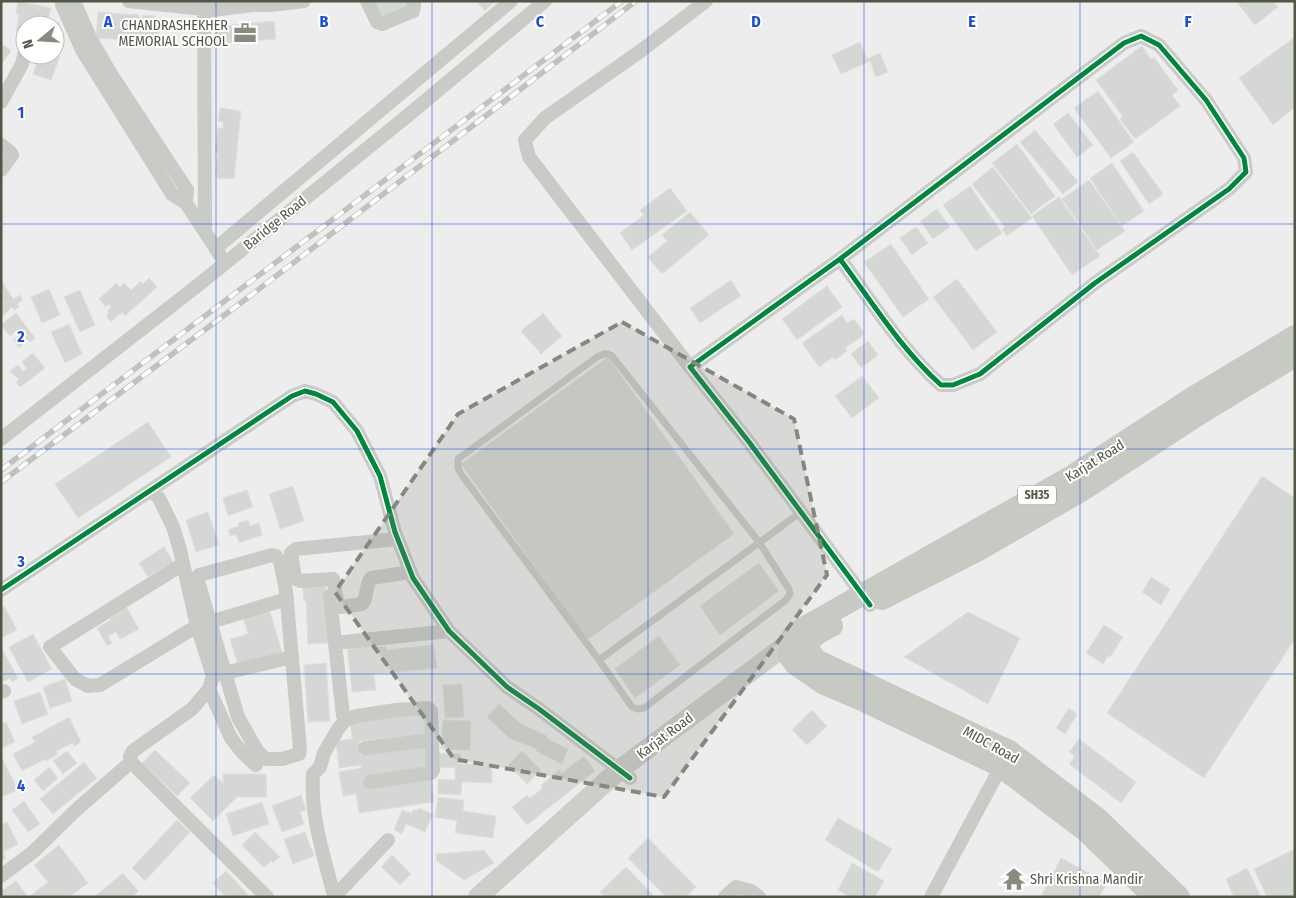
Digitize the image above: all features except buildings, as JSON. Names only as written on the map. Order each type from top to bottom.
[{"type":"main road","name":"Karjat Road","points":[[866,600],[1072,476],[1192,398],[1295,336]]},
{"type":"main road","name":"Karjat Road","points":[[478,897],[624,774],[799,646],[796,632],[977,551],[1081,491],[1295,356]]},
{"type":"main road","name":"MIDC Road","points":[[799,646],[796,665],[824,684],[1005,759],[1097,818],[1179,897]]},
{"type":"main road","name":"MIDC Road","points":[[1005,759],[1086,831],[1154,897]]},
{"type":"main road","name":"Karjat Road","points":[[498,897],[624,774]]},
{"type":"street","points":[[62,1],[62,6],[82,50],[112,100],[172,194],[186,203],[225,263]]},
{"type":"street","points":[[74,1],[90,38],[110,74],[187,190],[186,203]]},
{"type":"street","points":[[129,1],[209,5],[253,3],[271,5],[304,1]]},
{"type":"street","points":[[367,1],[377,22],[382,24],[413,11],[413,1]]},
{"type":"street","points":[[216,248],[511,1]]},
{"type":"street","name":"Baridge Road","points":[[1,439],[225,263],[406,117],[545,1]]},
{"type":"street","points":[[706,1],[642,50],[545,118],[525,140],[529,157],[801,512],[866,600]]},
{"type":"street","points":[[205,232],[209,5]]},
{"type":"street","points":[[690,367],[840,259],[1124,43],[1141,36],[1160,45],[1206,100],[1244,158],[1246,172],[1229,189],[1095,283],[980,374],[953,385],[941,385],[929,374],[894,333],[840,259]]},
{"type":"street","points":[[1,102],[6,83],[21,65]]},
{"type":"street","points":[[1,145],[12,155],[1,170]]},
{"type":"street","points":[[1,590],[292,396],[305,392],[316,394],[333,402],[357,431],[380,476],[398,539],[413,578],[450,631],[507,687],[624,774]]},
{"type":"street","points":[[151,490],[159,498],[168,514],[203,624]]},
{"type":"street","points":[[398,539],[292,551],[295,578],[297,581],[333,579],[335,598],[341,607],[362,604],[366,600],[366,587],[371,578],[411,572]]},
{"type":"street","points":[[215,679],[258,752],[266,759],[291,757],[299,754],[287,599],[280,561],[276,556],[272,555],[199,575],[197,578],[203,624],[215,679],[231,738],[256,765]]},
{"type":"street","points":[[183,564],[50,647],[75,679],[88,686],[100,685],[203,624],[287,599]]},
{"type":"street","points":[[328,580],[343,716]]},
{"type":"street","points":[[336,643],[450,631]]},
{"type":"street","points":[[267,897],[131,762],[130,756],[192,709],[215,679],[292,657]]},
{"type":"street","points":[[334,896],[314,812],[312,795],[313,774],[320,767],[324,754],[338,729],[346,720],[357,716],[396,710],[428,708],[431,711],[433,770],[431,773],[370,782]]},
{"type":"street","points":[[365,748],[432,740]]},
{"type":"street","points":[[931,897],[1005,759]]},
{"type":"street","points":[[1,876],[33,852],[76,810],[131,762]]},
{"type":"street","points":[[334,896],[388,840]]},
{"type":"street","points":[[725,897],[736,887],[751,891],[759,897]]},
{"type":"lane","points":[[608,354],[759,542],[789,589],[790,594],[786,600],[644,708],[638,709],[632,707],[461,474],[458,468],[458,458],[597,357],[608,354]]},
{"type":"lane","points":[[599,660],[801,512]]},
{"type":"highlighted area","points":[[622,322],[794,419],[827,575],[664,797],[454,759],[335,592],[458,414]]},
{"type":"railway","points":[[1,470],[622,1]]},
{"type":"railway","points":[[1,482],[246,299],[636,1]]},
{"type":"cycle path","points":[[840,259],[888,325],[926,371],[941,385],[953,385],[980,374],[1095,283],[1229,189],[1246,172],[1244,158],[1206,100],[1159,45],[1141,36],[1124,43],[840,259],[690,367],[749,442],[870,605]]},
{"type":"cycle path","points":[[1,590],[292,396],[305,391],[316,394],[333,402],[357,431],[380,476],[395,532],[413,578],[449,631],[507,687],[630,778]]},
{"type":"place","name":"CHANDRASHEKHER MEMORIAL SCHOOL","points":[[245,33]]},
{"type":"place","name":"Shri Krishna Mandir","points":[[1014,879]]}]
